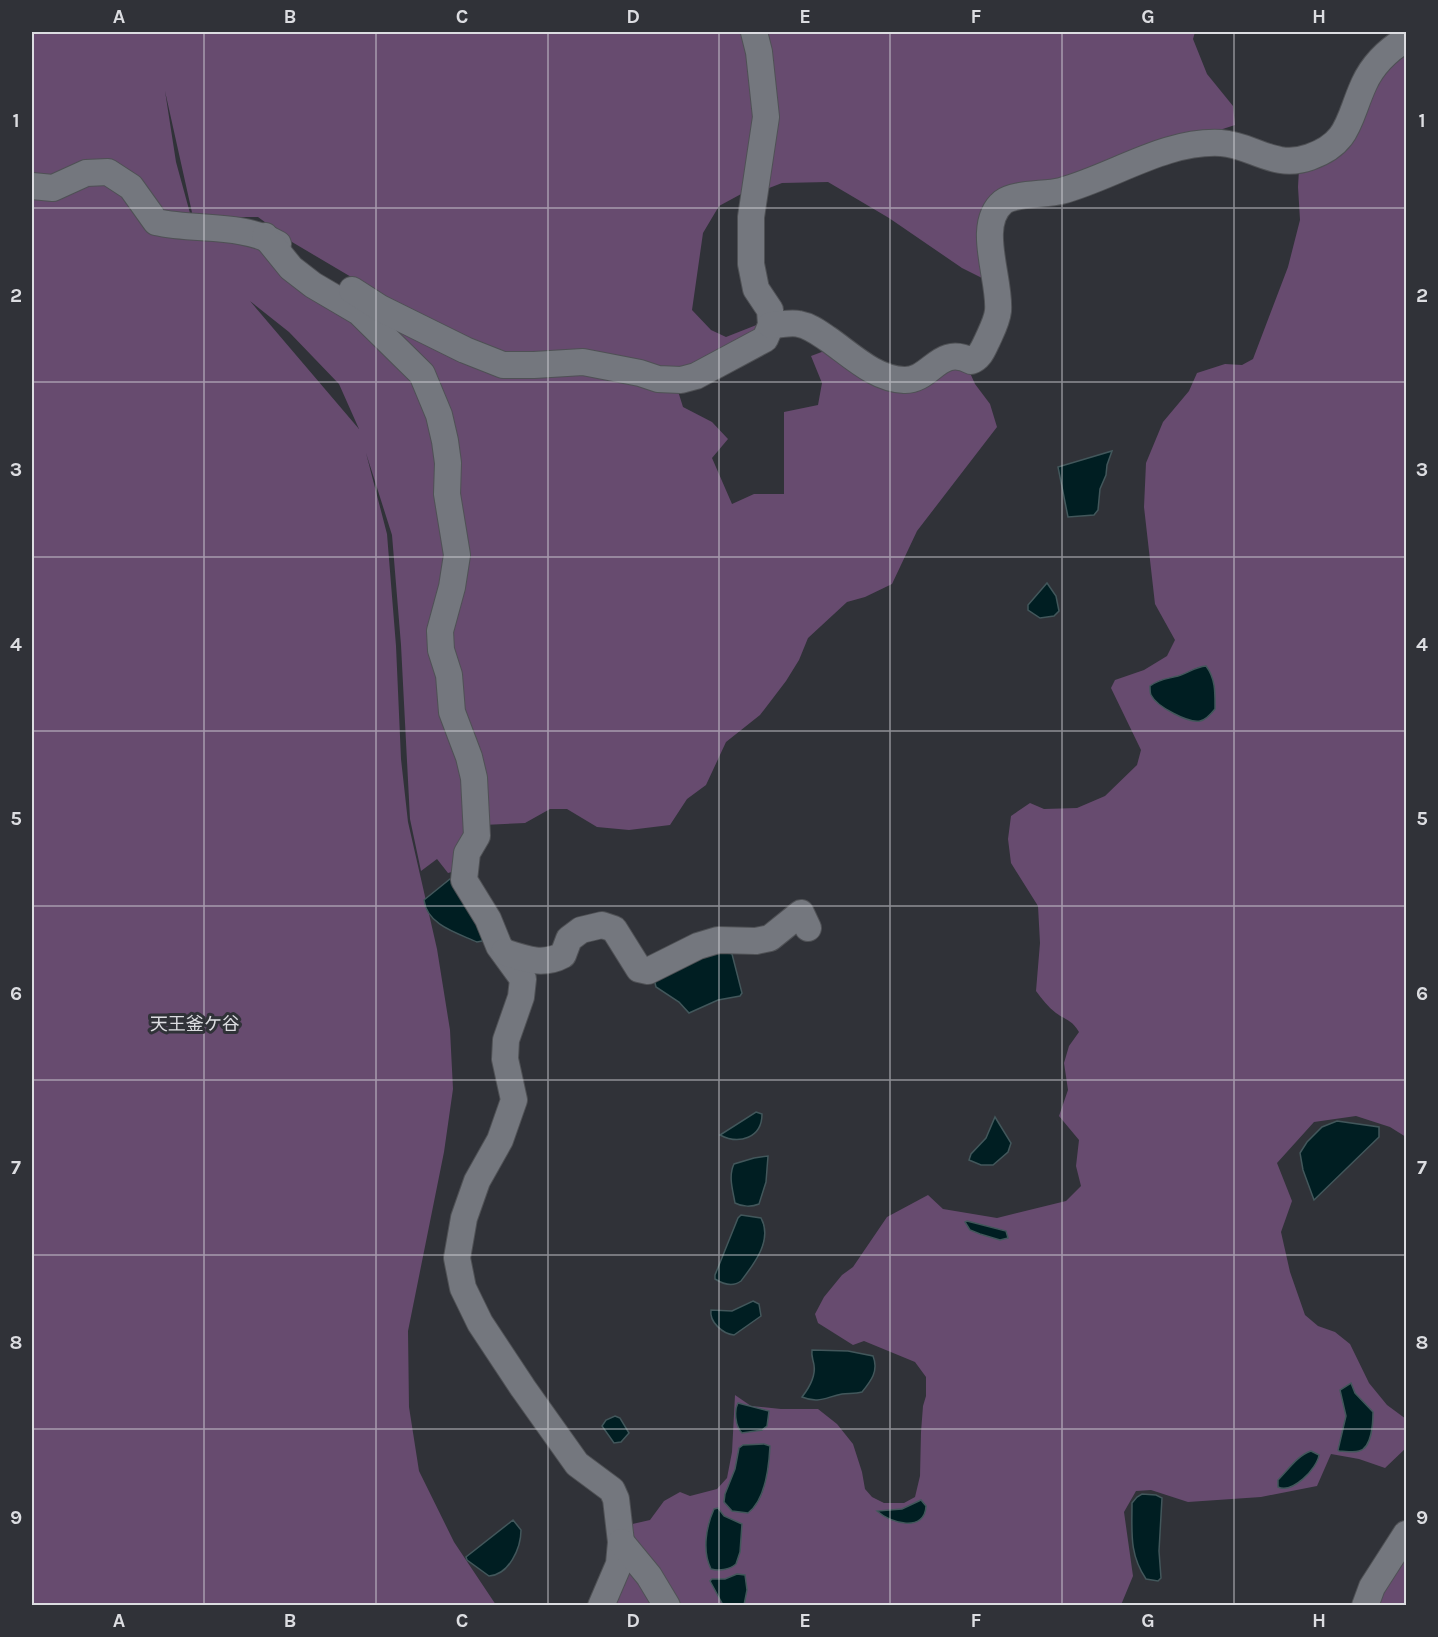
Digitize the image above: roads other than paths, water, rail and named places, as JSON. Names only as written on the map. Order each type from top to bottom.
[{"type":"street","points":[[32,186],[53,188],[86,173],[108,172],[131,187],[156,222],[177,227],[212,227],[265,236],[380,308],[465,350],[503,364],[583,362],[640,373],[658,379],[681,380],[696,376],[765,339],[771,326],[770,310],[756,289],[751,264],[751,217],[765,117],[759,52],[754,32]]},
{"type":"street","points":[[771,326],[798,323],[813,329],[878,374],[894,380],[908,380],[920,376],[942,359],[955,356],[975,360],[981,353],[998,313],[991,229],[997,207],[1008,198],[1060,191],[1172,150],[1196,146],[1222,143],[1277,160],[1295,161],[1310,157],[1339,141],[1364,82],[1388,50],[1407,39]]},
{"type":"street","points":[[265,236],[291,268],[313,285],[359,312],[422,374],[440,415],[448,463],[447,494],[457,555],[452,587],[440,632],[441,650],[449,675],[452,712],[469,757],[474,778],[477,836],[467,853],[464,880],[488,919],[499,946],[523,979],[521,997],[506,1040],[505,1059],[514,1100],[500,1140],[477,1181],[464,1218],[457,1258],[463,1288],[480,1323],[523,1389],[577,1464],[612,1490],[621,1542],[619,1564],[601,1605]]},
{"type":"street","points":[[504,952],[535,962],[552,961],[563,955],[569,939],[581,930],[602,925],[614,929],[639,969],[648,971],[698,946],[718,940],[756,941],[770,938],[801,913],[808,928]]},
{"type":"street","points":[[1365,1605],[1372,1587],[1407,1534]]},
{"type":"street","points":[[621,1542],[649,1576],[667,1605]]},
{"type":"water","points":[[1112,451],[1100,489],[1098,510],[1094,515],[1068,517],[1058,467]]},
{"type":"water","points":[[1047,583],[1056,596],[1059,611],[1054,616],[1040,618],[1028,610],[1028,605]]},
{"type":"water","points":[[1206,666],[1213,681],[1215,709],[1204,719],[1195,721],[1181,717],[1166,709],[1151,695],[1150,686],[1157,682]]},
{"type":"water","points":[[453,879],[485,935],[482,941],[477,942],[444,927],[426,909],[424,900]]},
{"type":"water","points":[[722,949],[732,954],[742,993],[740,996],[718,1000],[689,1013],[679,1002],[656,987],[653,975]]},
{"type":"water","points":[[756,1112],[762,1114],[761,1122],[754,1134],[742,1139],[720,1135]]},
{"type":"water","points":[[995,1117],[1011,1143],[1008,1152],[993,1165],[981,1165],[969,1160],[971,1154],[986,1138]]},
{"type":"water","points":[[1337,1121],[1379,1127],[1379,1137],[1314,1200],[1303,1170],[1300,1153],[1322,1127]]},
{"type":"water","points":[[768,1156],[766,1182],[759,1204],[747,1206],[735,1203],[731,1178],[734,1164]]},
{"type":"water","points":[[741,1215],[761,1218],[765,1235],[756,1259],[741,1281],[735,1284],[725,1283],[715,1279],[715,1275]]},
{"type":"water","points":[[965,1222],[1006,1231],[1008,1238],[1000,1240],[970,1230]]},
{"type":"water","points":[[753,1301],[759,1304],[761,1316],[734,1335],[721,1330],[712,1319],[711,1310],[732,1311]]},
{"type":"water","points":[[812,1350],[848,1351],[873,1356],[875,1366],[873,1376],[862,1392],[818,1400],[802,1397],[814,1374]]},
{"type":"water","points":[[1351,1383],[1355,1393],[1373,1412],[1372,1428],[1367,1445],[1354,1452],[1338,1450],[1346,1416],[1340,1390]]},
{"type":"water","points":[[738,1403],[769,1411],[767,1426],[762,1430],[742,1433],[736,1418]]},
{"type":"water","points":[[615,1416],[620,1418],[629,1433],[621,1442],[614,1443],[602,1426],[606,1420]]},
{"type":"water","points":[[743,1445],[770,1446],[770,1454],[759,1500],[748,1513],[732,1511],[724,1502],[739,1448]]},
{"type":"water","points":[[1311,1451],[1319,1455],[1309,1473],[1297,1484],[1284,1488],[1278,1487],[1278,1480],[1289,1467]]},
{"type":"water","points":[[1142,1494],[1162,1498],[1159,1551],[1161,1578],[1158,1581],[1146,1579],[1134,1552],[1132,1503]]},
{"type":"water","points":[[921,1500],[926,1506],[924,1514],[920,1520],[913,1523],[898,1522],[877,1511],[902,1509]]},
{"type":"water","points":[[718,1508],[724,1516],[742,1524],[740,1552],[736,1564],[721,1570],[711,1569],[706,1547],[711,1516],[714,1509]]},
{"type":"water","points":[[513,1520],[521,1530],[519,1545],[508,1566],[489,1576],[467,1560],[466,1557]]},
{"type":"water","points":[[737,1574],[745,1575],[747,1590],[744,1605],[723,1605],[710,1581],[725,1579]]},
{"type":"district","name":"天王釜ケ谷","points":[[195,1024]]}]
